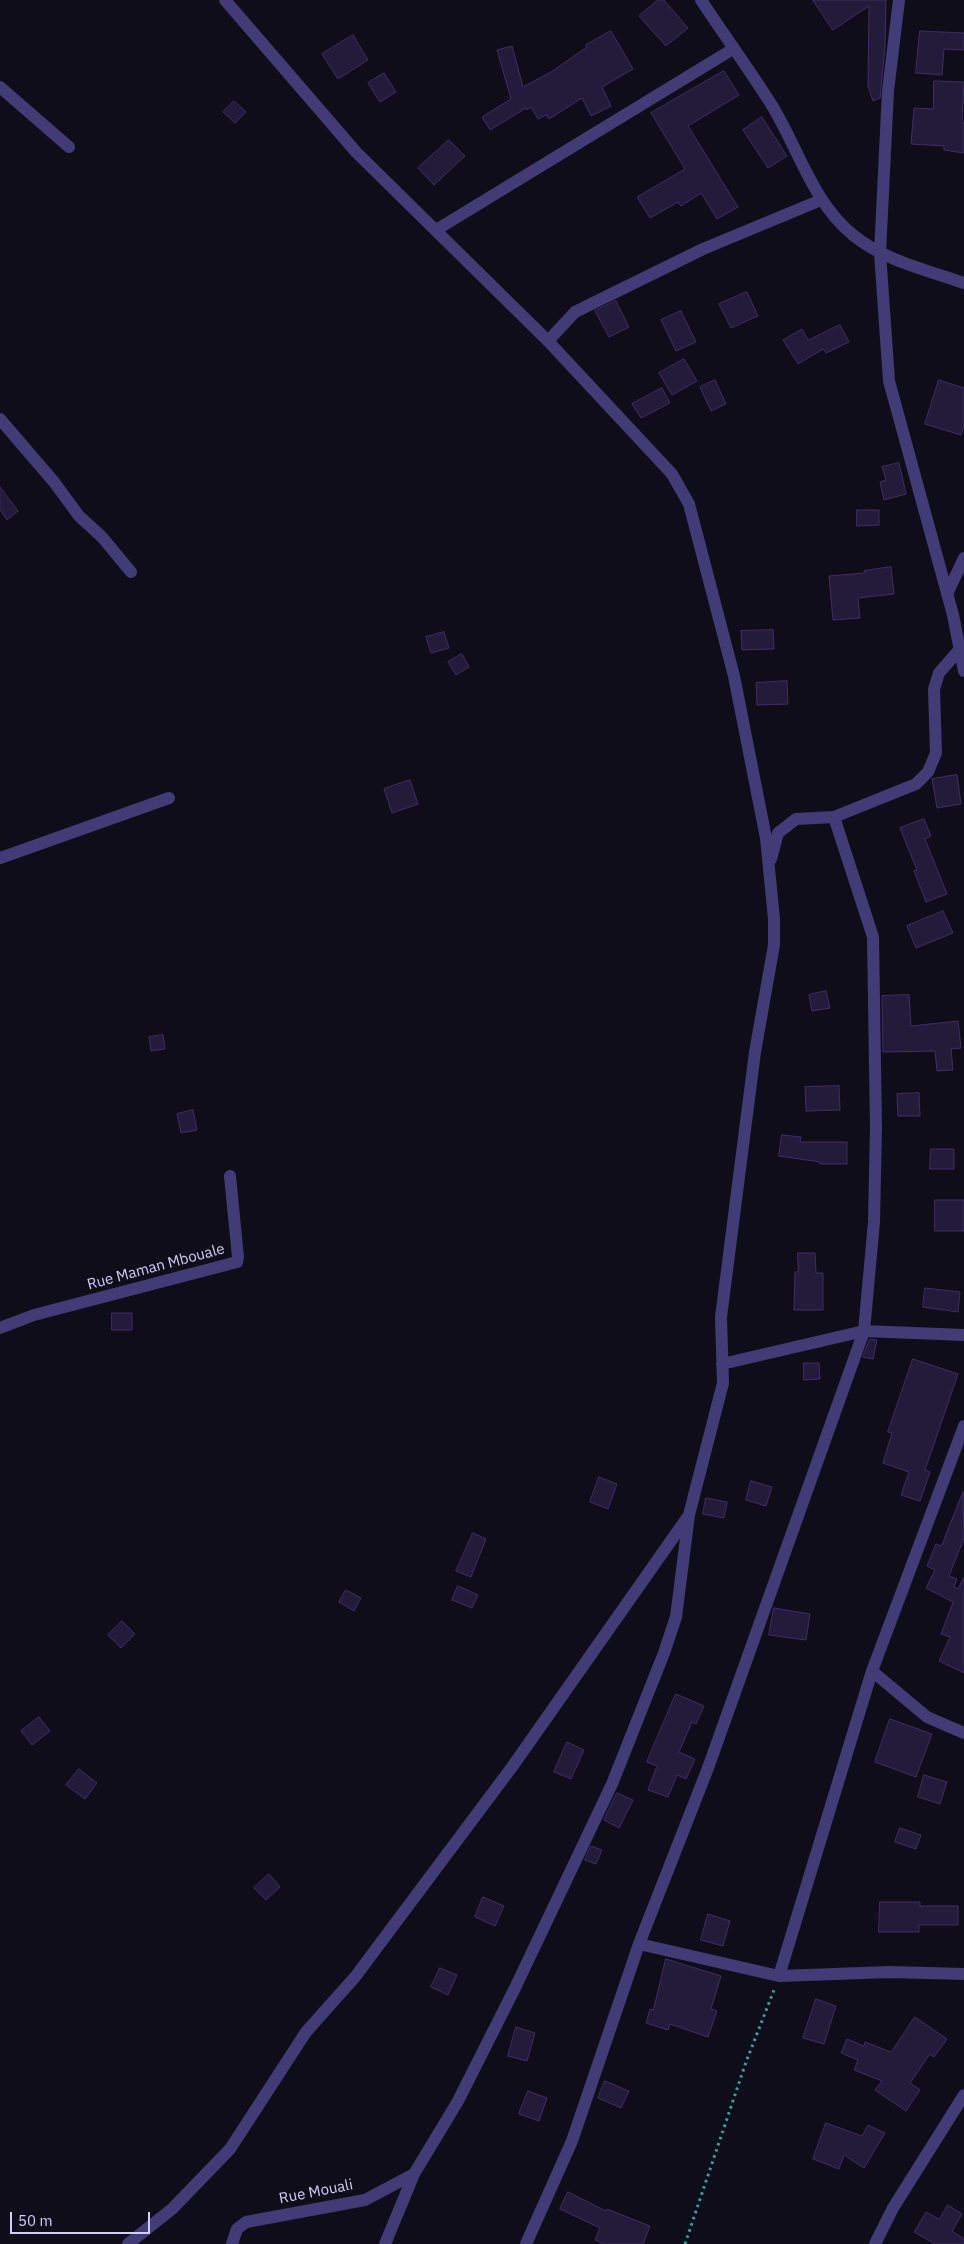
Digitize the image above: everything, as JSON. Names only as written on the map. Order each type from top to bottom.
[{"type":"street","points":[[225,0],[356,152],[548,341],[672,474],[689,504],[734,676],[764,828],[774,920],[774,945],[754,1052],[721,1317],[723,1383],[689,1515],[676,1617],[612,1784],[511,1997],[458,2101],[414,2174],[385,2244]]},
{"type":"street","points":[[701,0],[771,104],[821,200],[853,235],[880,252],[964,283]]},
{"type":"street","points":[[899,0],[888,91],[880,252],[889,381],[892,399],[954,615],[964,671]]},
{"type":"street","points":[[436,230],[733,49]]},
{"type":"street","points":[[0,87],[69,147]]},
{"type":"street","points":[[548,341],[575,312],[704,249],[821,200]]},
{"type":"street","points":[[0,419],[54,482],[79,516],[102,537],[131,572]]},
{"type":"street","points":[[947,594],[964,558]]},
{"type":"street","points":[[769,864],[778,833],[796,819],[834,817],[916,784],[928,772],[936,753],[934,689],[940,673],[960,649]]},
{"type":"street","points":[[0,858],[169,798]]},
{"type":"street","points":[[526,2244],[572,2140],[639,1944],[708,1768],[864,1331],[874,1222],[876,1127],[873,936],[834,817]]},
{"type":"street","name":"Rue Maman Mbouale","points":[[0,1328],[34,1316],[236,1262],[238,1258],[230,1176]]},
{"type":"street","points":[[722,1364],[864,1331],[964,1335]]},
{"type":"street","points":[[779,1976],[872,1671],[964,1426]]},
{"type":"street","points":[[128,2244],[172,2209],[230,2149],[306,2032],[355,1976],[512,1767],[689,1515]]},
{"type":"street","points":[[872,1671],[927,1717],[964,1732]]},
{"type":"street","points":[[639,1944],[779,1976],[890,1972],[964,1974]]},
{"type":"street","points":[[875,2244],[893,2208],[964,2095]]},
{"type":"street","name":"Rue Mouali","points":[[232,2244],[237,2229],[246,2222],[365,2200],[414,2174]]},
{"type":"path","points":[[685,2244],[746,2062],[779,1976]]},
{"type":"building","points":[[658,0],[664,0],[688,28],[666,46],[639,16]]},
{"type":"building","points":[[813,0],[886,0],[885,47],[880,98],[873,101],[868,86],[869,6],[833,30]]},
{"type":"building","points":[[611,31],[633,69],[602,87],[611,106],[591,116],[582,98],[549,119],[546,115],[538,119],[531,107],[527,110],[526,108],[490,130],[482,117],[511,99],[497,50],[512,46],[523,87],[551,72],[587,47],[586,45]]},
{"type":"building","points":[[920,31],[964,33],[964,50],[944,49],[942,75],[916,73]]},
{"type":"building","points":[[353,35],[368,60],[338,79],[322,54]]},
{"type":"building","points":[[724,71],[739,95],[688,126],[738,207],[717,219],[701,193],[681,206],[678,202],[650,218],[637,197],[685,169],[651,113]]},
{"type":"building","points":[[384,73],[396,92],[380,102],[368,83]]},
{"type":"building","points":[[934,81],[964,82],[962,122],[964,123],[964,153],[944,150],[944,146],[911,144],[914,108],[933,109]]},
{"type":"building","points":[[234,101],[246,112],[235,123],[223,112]]},
{"type":"building","points":[[762,117],[787,156],[768,168],[743,130]]},
{"type":"building","points":[[449,140],[465,156],[434,185],[418,168]]},
{"type":"building","points":[[747,292],[758,316],[731,328],[719,304]]},
{"type":"building","points":[[616,301],[629,327],[609,337],[595,311]]},
{"type":"building","points":[[681,311],[696,342],[676,351],[661,320]]},
{"type":"building","points":[[840,325],[849,342],[826,353],[823,349],[798,364],[783,340],[802,329],[808,340]]},
{"type":"building","points":[[684,359],[697,381],[672,395],[659,373]]},
{"type":"building","points":[[715,380],[726,404],[711,411],[700,387]]},
{"type":"building","points":[[939,380],[964,388],[964,426],[961,435],[925,424]]},
{"type":"building","points":[[662,388],[670,403],[641,418],[632,404]]},
{"type":"building","points":[[899,463],[906,494],[884,500],[880,482],[886,480],[882,467]]},
{"type":"building","points":[[0,487],[18,511],[7,520],[0,510]]},
{"type":"building","points":[[857,510],[879,510],[879,525],[857,526]]},
{"type":"building","points":[[891,567],[894,594],[858,598],[860,618],[833,620],[829,576],[865,573],[864,571]]},
{"type":"building","points":[[773,630],[774,649],[742,650],[741,631]]},
{"type":"building","points":[[444,632],[449,648],[431,653],[426,637]]},
{"type":"building","points":[[462,654],[469,667],[456,675],[448,662]]},
{"type":"building","points":[[787,681],[788,704],[757,705],[756,683]]},
{"type":"building","points":[[957,775],[961,804],[937,808],[932,779]]},
{"type":"building","points":[[410,780],[418,804],[392,813],[384,789]]},
{"type":"building","points":[[924,819],[931,836],[925,839],[947,894],[926,902],[914,871],[917,870],[900,828]]},
{"type":"building","points":[[943,911],[953,933],[916,948],[907,926]]},
{"type":"building","points":[[826,991],[830,1008],[812,1011],[809,995]]},
{"type":"building","points":[[909,995],[911,1026],[958,1021],[961,1048],[951,1049],[953,1070],[937,1071],[935,1051],[883,1052],[882,996]]},
{"type":"building","points":[[163,1035],[165,1049],[151,1051],[149,1037]]},
{"type":"building","points":[[839,1086],[840,1110],[806,1111],[805,1087]]},
{"type":"building","points":[[919,1093],[920,1116],[898,1116],[897,1094]]},
{"type":"building","points":[[193,1110],[197,1130],[181,1133],[177,1114]]},
{"type":"building","points":[[782,1135],[801,1137],[800,1142],[847,1142],[847,1164],[820,1164],[820,1162],[779,1156]]},
{"type":"building","points":[[931,1149],[954,1149],[954,1169],[930,1169]]},
{"type":"building","points":[[935,1200],[964,1200],[964,1231],[935,1231]]},
{"type":"building","points":[[798,1253],[815,1253],[816,1273],[823,1273],[823,1310],[794,1310],[795,1272],[798,1272]]},
{"type":"building","points":[[925,1288],[960,1292],[958,1312],[923,1307]]},
{"type":"building","points":[[112,1313],[132,1313],[132,1330],[112,1330]]},
{"type":"building","points":[[870,1339],[877,1340],[873,1359],[863,1357]]},
{"type":"building","points":[[913,1359],[958,1374],[925,1470],[930,1472],[920,1501],[901,1495],[909,1472],[883,1463],[892,1433],[888,1432]]},
{"type":"building","points":[[804,1363],[819,1363],[820,1379],[804,1380]]},
{"type":"building","points":[[599,1477],[617,1484],[608,1509],[590,1502]]},
{"type":"building","points":[[751,1481],[772,1487],[766,1506],[746,1500]]},
{"type":"building","points":[[963,1492],[964,1538],[949,1576],[957,1579],[954,1587],[958,1589],[964,1577],[964,1673],[939,1661],[950,1637],[941,1634],[953,1602],[926,1588],[935,1570],[927,1566],[936,1544],[941,1546]]},
{"type":"building","points":[[706,1498],[727,1502],[724,1518],[703,1514]]},
{"type":"building","points":[[473,1533],[486,1539],[471,1577],[456,1571]]},
{"type":"building","points":[[458,1586],[478,1595],[472,1608],[452,1600]]},
{"type":"building","points":[[346,1590],[361,1598],[354,1611],[339,1602]]},
{"type":"building","points":[[774,1608],[810,1614],[806,1640],[769,1635]]},
{"type":"building","points":[[122,1621],[135,1634],[121,1648],[108,1635]]},
{"type":"building","points":[[676,1694],[704,1706],[696,1724],[692,1722],[679,1752],[695,1759],[686,1779],[677,1775],[668,1797],[648,1790],[657,1766],[647,1762]]},
{"type":"building","points":[[39,1717],[50,1731],[32,1745],[21,1731]]},
{"type":"building","points":[[890,1719],[932,1734],[916,1777],[875,1762]]},
{"type":"building","points":[[567,1742],[584,1750],[571,1779],[554,1772]]},
{"type":"building","points":[[79,1769],[97,1783],[85,1799],[66,1785]]},
{"type":"building","points":[[924,1775],[947,1782],[940,1804],[918,1797]]},
{"type":"building","points":[[617,1793],[633,1800],[619,1828],[604,1820]]},
{"type":"building","points":[[900,1828],[921,1835],[916,1849],[895,1842]]},
{"type":"building","points":[[591,1846],[602,1850],[596,1864],[585,1860]]},
{"type":"building","points":[[269,1874],[280,1887],[266,1900],[254,1888]]},
{"type":"building","points":[[483,1897],[504,1906],[495,1926],[475,1917]]},
{"type":"building","points":[[880,1902],[920,1902],[920,1906],[958,1906],[958,1925],[919,1925],[919,1932],[879,1932]]},
{"type":"building","points":[[708,1914],[730,1921],[723,1946],[701,1940]]},
{"type":"building","points":[[666,1959],[721,1976],[711,2009],[717,2011],[708,2037],[670,2024],[668,2030],[646,2023],[650,2009],[653,2010]]},
{"type":"building","points":[[440,1968],[457,1975],[448,1995],[431,1987]]},
{"type":"building","points":[[816,1999],[836,2006],[824,2044],[803,2038]]},
{"type":"building","points":[[915,2017],[947,2039],[934,2057],[930,2054],[910,2083],[920,2090],[906,2111],[875,2090],[882,2081],[854,2070],[858,2060],[841,2053],[847,2039],[864,2046],[865,2042],[891,2052]]},
{"type":"building","points":[[516,2027],[535,2033],[527,2061],[508,2056]]},
{"type":"building","points":[[605,2081],[629,2091],[621,2108],[598,2098]]},
{"type":"building","points":[[528,2091],[547,2098],[539,2121],[519,2114]]},
{"type":"building","points":[[826,2123],[862,2136],[868,2125],[885,2133],[864,2168],[844,2155],[839,2169],[813,2159]]},
{"type":"building","points":[[568,2192],[606,2211],[607,2209],[650,2226],[643,2244],[604,2244],[595,2240],[600,2228],[560,2209]]},
{"type":"building","points":[[948,2205],[962,2214],[952,2231],[964,2239],[964,2244],[935,2244],[914,2232],[926,2212],[939,2219]]}]
